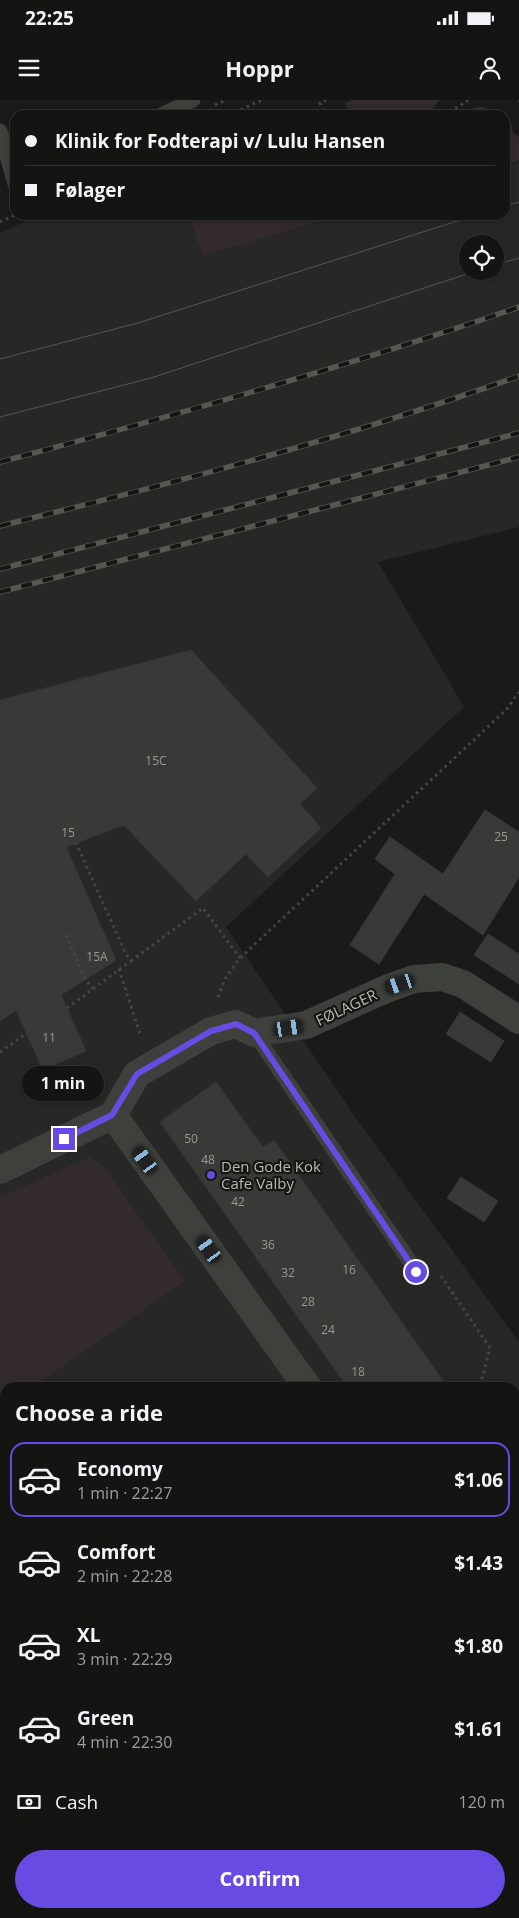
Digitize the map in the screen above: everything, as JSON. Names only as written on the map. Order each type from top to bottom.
[{"type":"street","name":"FØLAGER","points":[[112,1115],[137,1074],[211,1031],[236,1024],[254,1033],[306,1025],[386,989],[414,979],[442,977],[463,984],[519,1020]]},
{"type":"street","points":[[0,1170],[112,1115],[304,1382]]},
{"type":"lane","points":[[172,110],[193,100]]},
{"type":"lane","points":[[0,131],[10,166]]},
{"type":"lane","points":[[254,1033],[416,1272]]},
{"type":"path","points":[[241,110],[262,100]]},
{"type":"path","points":[[320,101],[326,100]]},
{"type":"path","points":[[453,110],[470,100]]},
{"type":"path","points":[[211,1031],[217,998],[225,979],[240,958],[507,709],[519,692]]},
{"type":"path","points":[[76,843],[131,962]]},
{"type":"path","points":[[67,1008],[203,908],[240,958]]},
{"type":"path","points":[[66,935],[85,978],[92,989]]},
{"type":"path","points":[[119,969],[150,1066]]},
{"type":"path","points":[[0,1052],[27,1033]]},
{"type":"path","points":[[416,1272],[442,1276],[490,1348],[481,1382]]},
{"type":"shaded area","points":[[353,100],[440,100],[431,110],[348,110],[345,103]]},
{"type":"shaded area","points":[[476,107],[484,107],[489,110],[470,110]]},
{"type":"shaded area","points":[[510,122],[513,132],[519,137],[519,161],[510,164]]},
{"type":"shaded area","points":[[519,162],[519,527],[378,562],[464,707],[226,927],[358,1121],[519,1342],[519,1382],[0,1382],[0,233],[28,220],[190,220],[203,256],[324,220],[510,220],[510,165]]},
{"type":"shaded area","points":[[190,220],[324,220],[203,256]]},
{"type":"shaded area","points":[[90,1157],[104,1167],[185,1281],[40,1382],[0,1382],[0,1197]]},
{"type":"building","points":[[191,650],[317,788],[300,804],[321,828],[268,877],[246,854],[196,901],[124,825],[66,847],[116,960],[61,995],[86,1051],[43,1070],[16,1010],[0,1021],[0,700]]},
{"type":"building","points":[[485,810],[519,832],[519,877],[483,935],[424,894],[379,964],[350,945],[395,874],[375,859],[390,837],[443,874]]},
{"type":"building","points":[[488,934],[519,954],[519,984],[474,955]]},
{"type":"building","points":[[460,1012],[504,1041],[491,1062],[446,1034]]},
{"type":"building","points":[[216,1082],[263,1147],[274,1140],[444,1382],[344,1382],[160,1122]]},
{"type":"building","points":[[461,1177],[498,1201],[484,1222],[447,1198]]},
{"type":"tram line","points":[[510,205],[519,202]]},
{"type":"tram line","points":[[0,359],[138,323],[460,220]]},
{"type":"tram line","points":[[504,262],[519,258]]},
{"type":"tram line","points":[[0,417],[151,378],[459,277]]},
{"type":"railway","points":[[0,462],[131,427],[261,389],[390,350],[519,307]]},
{"type":"railway","points":[[0,526],[261,458],[391,419],[519,376]]},
{"type":"railway","points":[[0,569],[519,433]]},
{"type":"railway","points":[[0,592],[519,457]]},
{"type":"place","name":"Den Gode Kok Cafe Valby","points":[[211,1175]]},
{"type":"route","points":[[64,1139],[112,1115],[137,1074],[211,1031],[236,1024],[254,1033],[416,1272]]}]
